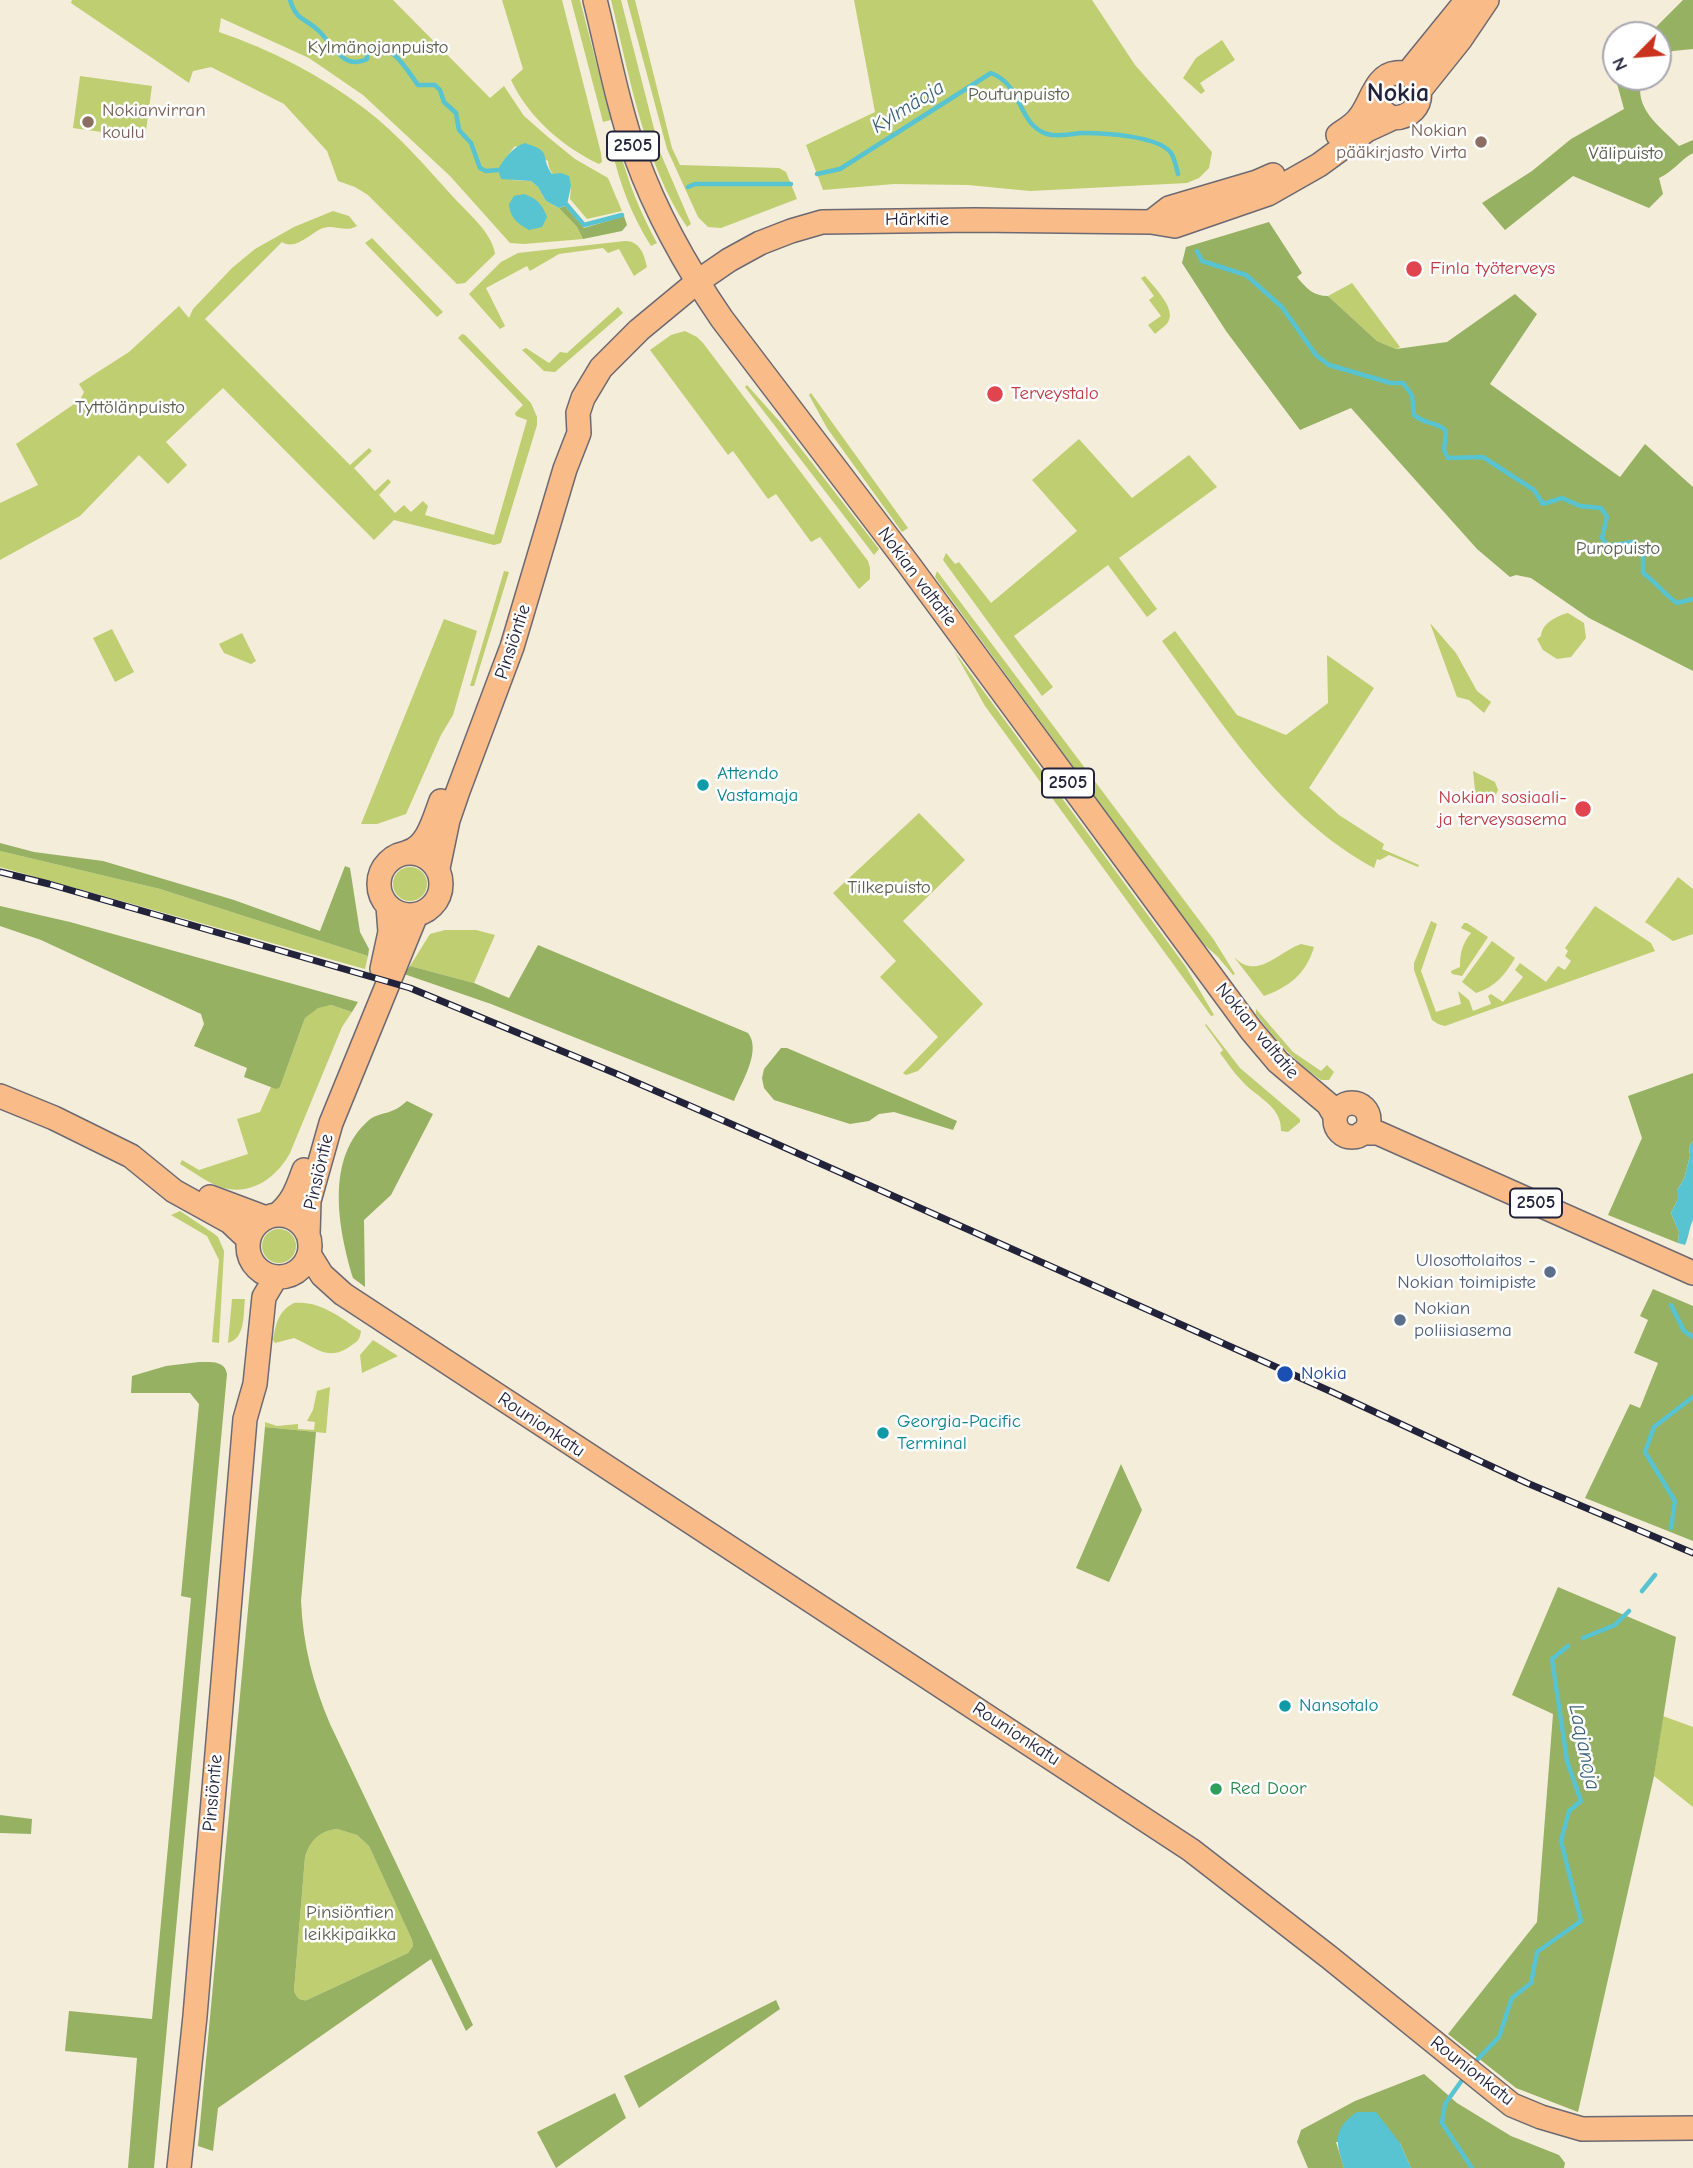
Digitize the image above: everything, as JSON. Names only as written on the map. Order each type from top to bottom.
[{"type":"main road","name":"Nokian valtatie","points":[[595,0],[636,156],[671,236],[697,282],[1251,1030],[1278,1062],[1335,1109],[1356,1103],[1363,1108],[1370,1128],[1693,1273]]},
{"type":"main road","points":[[1376,91],[1378,106],[1387,115],[1405,116],[1415,110],[1419,104],[1413,82],[1467,0]]},
{"type":"main road","points":[[1413,82],[1460,40],[1487,0]]},
{"type":"main road","points":[[1151,222],[1169,208],[1257,182],[1305,157],[1358,120],[1381,79],[1386,76],[1393,73],[1413,82]]},
{"type":"main road","name":"Härkitie","points":[[697,282],[760,243],[822,222],[1151,222],[1175,226],[1268,194],[1318,165],[1367,130],[1393,117]]},
{"type":"main road","name":"Pinsiöntie","points":[[408,852],[415,850],[425,839],[486,682],[553,463],[567,427],[578,413],[591,383],[613,354],[697,282]]},
{"type":"main road","name":"Pinsiöntie","points":[[438,868],[448,820],[512,647],[565,469],[579,433],[578,413]]},
{"type":"main road","points":[[408,852],[424,855],[438,868],[441,877],[440,895],[429,909],[416,915],[396,912],[388,906],[380,892],[380,875],[391,859],[408,852]]},
{"type":"main road","name":"Pinsiöntie","points":[[271,1216],[289,1205],[295,1196],[334,1087],[385,961],[390,932],[388,906]]},
{"type":"main road","name":"Pinsiöntie","points":[[309,1245],[309,1201],[331,1123],[416,915]]},
{"type":"main road","points":[[0,1096],[54,1118],[131,1156],[174,1191],[229,1222],[248,1239]]},
{"type":"main road","points":[[156,1174],[181,1179],[206,1195],[271,1216],[296,1220],[309,1245],[298,1271],[283,1276],[259,1270],[253,1263],[248,1239],[258,1223],[271,1216]]},
{"type":"main road","name":"Rounionkatu","points":[[309,1245],[322,1275],[343,1294],[1191,1850],[1512,2105],[1582,2129],[1693,2128]]},
{"type":"main road","name":"Pinsiöntie","points":[[245,1419],[241,1385],[253,1263]]},
{"type":"main road","name":"Pinsiöntie","points":[[179,2168],[195,2015],[245,1419],[255,1384],[264,1297],[283,1276]]},
{"type":"main road","name":"Rounionkatu","points":[[283,1276],[343,1294]]},
{"type":"green space","name":"Kylmänojanpuisto","points":[[72,0],[393,0],[490,98],[504,86],[524,116],[575,159],[608,178],[622,211],[587,219],[570,199],[571,186],[553,174],[548,161],[515,146],[501,164],[512,180],[531,181],[546,201],[559,208],[577,227],[583,239],[510,243],[450,176],[363,95],[309,58],[221,18],[219,32],[295,64],[365,109],[401,140],[479,224],[490,239],[495,254],[465,283],[457,284],[368,195],[338,181],[327,151],[284,104],[211,67],[193,71],[189,83],[71,3]]},
{"type":"green space","points":[[502,0],[562,0],[601,153],[602,162],[599,164],[572,149],[548,130],[518,94],[511,80],[523,69]]},
{"type":"green space","points":[[571,0],[580,0],[611,120],[603,122]]},
{"type":"green space","points":[[611,0],[621,0],[660,152],[691,224],[687,227],[672,202],[649,147]]},
{"type":"green space","points":[[627,0],[635,0],[672,148],[680,165],[779,168],[786,172],[797,199],[721,228],[708,227],[698,217],[667,149]]},
{"type":"green space","name":"Poutunpuisto","points":[[854,0],[1092,0],[1135,65],[1212,152],[1209,168],[1199,178],[1187,183],[1030,191],[968,185],[894,184],[823,190],[806,145],[875,112]]},
{"type":"green space","points":[[1683,0],[1693,0],[1693,49],[1672,52],[1672,21],[1662,21]]},
{"type":"green space","points":[[1222,40],[1235,60],[1200,83],[1205,91],[1201,94],[1183,78],[1196,58]]},
{"type":"green space","points":[[80,76],[152,86],[145,138],[73,128]]},
{"type":"green space","name":"Välipuisto","points":[[1619,91],[1640,91],[1649,115],[1679,146],[1693,140],[1693,153],[1659,178],[1663,194],[1649,208],[1573,176],[1505,230],[1482,203],[1532,171],[1571,139],[1624,109]]},
{"type":"green space","points":[[619,148],[635,197],[657,243],[651,246],[632,212],[619,176],[612,150]]},
{"type":"green space","points":[[565,206],[584,228],[624,216],[627,225],[622,231],[583,239],[577,227],[559,208]]},
{"type":"green space","name":"Tyttölänpuisto","points":[[333,211],[349,216],[357,226],[348,229],[327,227],[298,243],[282,242],[205,319],[350,465],[369,448],[372,451],[354,468],[375,491],[388,479],[391,482],[379,495],[395,513],[404,505],[411,512],[423,501],[428,506],[425,515],[494,535],[527,420],[515,413],[523,405],[458,338],[462,334],[465,335],[531,403],[537,417],[537,425],[501,543],[494,545],[394,520],[374,540],[223,388],[166,442],[187,465],[168,484],[139,455],[80,516],[0,560],[0,503],[38,485],[16,444],[80,400],[84,392],[79,384],[129,352],[179,306],[189,318],[193,309],[232,268],[255,249],[294,227]]},
{"type":"green space","name":"Puropuisto","points":[[1269,222],[1302,273],[1297,277],[1310,291],[1328,296],[1377,341],[1396,349],[1447,342],[1515,294],[1537,314],[1490,384],[1620,477],[1645,444],[1693,487],[1693,671],[1589,618],[1531,578],[1516,575],[1510,577],[1477,549],[1351,408],[1300,430],[1226,331],[1182,263],[1186,247]]},
{"type":"green space","points":[[372,238],[443,312],[437,317],[365,243]]},
{"type":"green space","points":[[625,241],[638,246],[646,262],[647,267],[634,276],[619,249],[608,253],[603,248],[559,254],[530,271],[527,266],[486,288],[505,326],[500,329],[469,294],[501,262],[518,253]]},
{"type":"green space","points":[[1145,276],[1163,298],[1169,311],[1168,322],[1155,334],[1148,325],[1161,316],[1149,300],[1154,296],[1141,278]]},
{"type":"green space","points":[[1352,283],[1400,347],[1396,349],[1377,341],[1328,296]]},
{"type":"green space","points":[[618,307],[623,313],[555,372],[544,371],[522,350],[526,348],[549,363],[560,352],[567,353]]},
{"type":"green space","points":[[685,331],[703,343],[868,561],[870,579],[859,589],[820,537],[811,542],[776,494],[768,499],[733,451],[728,455],[650,350],[671,335]]},
{"type":"green space","points":[[747,385],[781,423],[879,549],[874,555],[745,387]]},
{"type":"green space","points":[[811,393],[908,528],[902,532],[827,428],[809,395]]},
{"type":"green space","points":[[1079,439],[1132,498],[1189,455],[1217,487],[1119,558],[1157,609],[1147,617],[1108,565],[1014,636],[1053,687],[1042,696],[943,560],[946,553],[955,564],[959,562],[991,603],[1077,531],[1032,480]]},
{"type":"green space","points":[[504,571],[509,572],[474,686],[470,686]]},
{"type":"green space","points":[[937,571],[1214,940],[1235,974],[1201,942],[935,577]]},
{"type":"green space","points":[[1568,613],[1584,623],[1586,638],[1571,657],[1557,659],[1543,650],[1537,639],[1547,624]]},
{"type":"green space","points":[[444,619],[477,631],[453,715],[441,735],[406,814],[377,824],[361,824]]},
{"type":"green space","points":[[1430,623],[1456,653],[1477,691],[1491,702],[1484,713],[1469,700],[1457,697]]},
{"type":"green space","points":[[112,629],[134,672],[115,682],[93,638]]},
{"type":"green space","points":[[1175,631],[1237,715],[1286,735],[1328,703],[1327,655],[1374,688],[1309,788],[1339,815],[1384,844],[1382,849],[1419,865],[1418,867],[1389,855],[1377,859],[1374,868],[1340,847],[1282,795],[1231,736],[1162,641]]},
{"type":"green space","points":[[242,633],[256,661],[251,664],[224,653],[219,644]]},
{"type":"green space","points":[[954,651],[1186,967],[1214,1015],[1211,1016],[985,706]]},
{"type":"green space","points":[[1473,771],[1495,782],[1498,790],[1494,799],[1476,800]]},
{"type":"green space","name":"Tilkepuisto","points":[[919,813],[965,860],[903,921],[983,1004],[918,1071],[906,1075],[903,1073],[938,1037],[880,977],[896,961],[833,893]]},
{"type":"green space","points":[[0,843],[34,852],[103,861],[234,900],[320,931],[345,866],[350,868],[360,932],[369,949],[368,956],[160,889],[0,851]]},
{"type":"green space","points":[[0,851],[160,889],[368,956],[365,969],[0,867]]},
{"type":"green space","points":[[410,867],[422,872],[427,884],[422,896],[410,901],[398,896],[393,884],[398,872]]},
{"type":"green space","points":[[1678,877],[1693,889],[1693,934],[1673,941],[1645,922]]},
{"type":"green space","points":[[0,906],[70,922],[358,1002],[352,1012],[331,1005],[318,1008],[305,1018],[280,1087],[276,1089],[244,1077],[247,1068],[194,1046],[204,1024],[201,1014],[41,940],[0,926]]},
{"type":"green space","points":[[1595,906],[1651,943],[1655,951],[1445,1026],[1432,1020],[1414,970],[1414,963],[1431,921],[1437,924],[1421,971],[1436,1012],[1461,1004],[1458,991],[1469,1000],[1473,1011],[1491,1004],[1488,996],[1491,994],[1503,1002],[1523,977],[1515,970],[1520,963],[1546,982],[1558,966],[1565,970],[1571,961],[1565,956],[1568,951],[1565,948]]},
{"type":"green space","points":[[1464,923],[1488,937],[1462,976],[1452,974],[1451,971],[1460,967],[1462,949],[1471,933],[1461,928]]},
{"type":"green space","points":[[445,930],[476,930],[495,935],[474,983],[410,966],[430,934]]},
{"type":"green space","points":[[1492,941],[1515,958],[1499,980],[1476,993],[1462,982]]},
{"type":"green space","points":[[1301,944],[1314,947],[1306,965],[1289,984],[1264,996],[1234,957],[1243,964],[1259,966]]},
{"type":"green space","points":[[538,945],[748,1033],[752,1040],[752,1058],[734,1101],[491,1004],[404,974],[410,966],[474,983],[509,998]]},
{"type":"green space","points":[[331,1005],[352,1012],[342,1027],[290,1153],[277,1171],[260,1184],[240,1190],[218,1186],[180,1164],[182,1160],[199,1170],[248,1154],[237,1119],[260,1112],[271,1087],[280,1087],[305,1018],[318,1007]]},
{"type":"green space","points":[[1256,1009],[1293,1052],[1321,1071],[1327,1065],[1334,1072],[1329,1080],[1321,1080],[1294,1058],[1263,1024],[1256,1014]]},
{"type":"green space","points":[[1206,1024],[1240,1068],[1300,1119],[1300,1122],[1288,1132],[1281,1131],[1277,1114],[1233,1070],[1220,1053],[1223,1050]]},
{"type":"green space","points":[[781,1048],[787,1048],[957,1121],[953,1130],[894,1112],[879,1114],[869,1121],[850,1124],[774,1100],[764,1088],[762,1078],[764,1069]]},
{"type":"green space","points":[[1693,1073],[1693,1141],[1689,1147],[1690,1156],[1684,1179],[1677,1190],[1677,1201],[1671,1213],[1679,1232],[1678,1243],[1608,1215],[1642,1138],[1628,1096]]},
{"type":"green space","points":[[407,1101],[433,1114],[391,1195],[364,1220],[365,1287],[353,1278],[343,1238],[339,1194],[341,1174],[346,1154],[355,1136],[369,1120],[396,1109]]},
{"type":"green space","points":[[180,1211],[218,1237],[224,1251],[219,1343],[212,1342],[219,1260],[207,1236],[171,1215]]},
{"type":"green space","points":[[279,1229],[291,1234],[296,1246],[291,1258],[279,1263],[267,1258],[262,1246],[267,1234]]},
{"type":"green space","points":[[1653,1289],[1693,1306],[1693,1541],[1585,1498],[1630,1404],[1640,1408],[1658,1363],[1634,1353],[1648,1320],[1640,1316]]},
{"type":"green space","points":[[232,1299],[245,1299],[241,1331],[228,1343]]},
{"type":"green space","points":[[294,1303],[313,1304],[330,1311],[361,1331],[359,1338],[336,1353],[322,1352],[294,1338],[275,1343],[273,1340],[279,1318],[284,1310]]},
{"type":"green space","points":[[373,1340],[398,1356],[362,1373],[360,1355]]},
{"type":"green space","points":[[199,1362],[220,1364],[227,1374],[154,2168],[128,2168],[137,2058],[65,2051],[69,2011],[152,2019],[191,1598],[181,1596],[199,1404],[190,1393],[131,1393],[132,1376],[166,1366]]},
{"type":"green space","points":[[330,1387],[326,1433],[265,1427],[265,1422],[277,1426],[298,1424],[298,1429],[314,1430],[315,1422],[307,1421],[313,1410],[317,1391]]},
{"type":"green space","points":[[265,1427],[316,1432],[301,1601],[310,1664],[330,1724],[473,2025],[466,2031],[431,1959],[218,2108],[213,2151],[198,2146]],"holes":[[[337,1829],[357,1835],[369,1846],[413,1946],[408,1953],[307,2000],[301,1999],[294,1991],[305,1857],[313,1841],[321,1834]]]},
{"type":"green space","points":[[1121,1464],[1142,1510],[1109,1582],[1076,1568]]},
{"type":"green space","points":[[1558,1587],[1676,1637],[1654,1776],[1578,2112],[1516,2088],[1448,2034],[1537,1922],[1553,1714],[1512,1695]]},
{"type":"green space","points":[[1663,1716],[1693,1727],[1693,1807],[1654,1776]]},
{"type":"green space","points":[[0,1815],[32,1819],[31,1834],[0,1833]]},
{"type":"green space","name":"Pinsiöntien leikkipaikka","points":[[337,1829],[357,1835],[369,1846],[413,1946],[408,1953],[302,2000],[294,1991],[305,1857],[316,1837]]},
{"type":"green space","points":[[776,2000],[780,2009],[639,2108],[624,2076]]},
{"type":"green space","points":[[1424,2074],[1457,2103],[1511,2136],[1559,2155],[1565,2163],[1564,2168],[1411,2168],[1400,2143],[1336,2142],[1344,2168],[1308,2168],[1297,2142],[1301,2130],[1355,2101]]},
{"type":"green space","points":[[615,2093],[626,2118],[556,2168],[537,2132]]},
{"type":"water","points":[[525,143],[543,152],[552,174],[569,176],[571,186],[567,205],[559,208],[546,201],[531,181],[501,179],[498,170],[503,162],[513,150]]},
{"type":"water","points":[[524,194],[538,202],[543,209],[547,217],[542,227],[529,230],[513,217],[509,204],[514,196]]},
{"type":"water","points":[[1693,1141],[1693,1220],[1685,1245],[1678,1243],[1679,1232],[1671,1213],[1677,1201],[1677,1190],[1684,1179],[1690,1156],[1689,1147]]},
{"type":"water","points":[[1357,2112],[1376,2112],[1400,2143],[1411,2168],[1344,2168],[1338,2137],[1343,2124]]},
{"type":"waterway","name":"Kylmäoja","points":[[290,0],[299,16],[319,31],[345,59],[359,62],[367,59],[368,49],[384,48],[403,64],[418,85],[435,85],[444,102],[456,113],[459,130],[471,143],[480,168],[486,171],[498,170]]},
{"type":"waterway","name":"Kylmäoja","points":[[817,174],[840,169],[991,73],[1009,86],[1037,129],[1052,135],[1084,133],[1144,139],[1165,147],[1171,153],[1178,174]]},
{"type":"waterway","name":"Kylmäoja","points":[[688,187],[695,184],[791,184]]},
{"type":"waterway","name":"Kylmäoja","points":[[567,205],[584,225],[622,215]]},
{"type":"waterway","name":"Kylmäoja","points":[[1197,251],[1202,261],[1246,275],[1282,307],[1316,355],[1329,365],[1391,383],[1403,383],[1412,395],[1414,415],[1446,431],[1444,450],[1448,458],[1483,457],[1534,490],[1543,504],[1562,498],[1580,506],[1601,508],[1607,517],[1602,538],[1608,546],[1633,542],[1643,553],[1643,573],[1677,603],[1693,599]]},
{"type":"waterway","name":"Laajanoja","points":[[1671,1305],[1684,1331],[1693,1337]]},
{"type":"waterway","name":"Laajanoja","points":[[1671,1528],[1675,1501],[1645,1452],[1654,1427],[1693,1397]]},
{"type":"waterway","name":"Laajanoja","points":[[1642,1591],[1655,1575]]},
{"type":"waterway","name":"Laajanoja","points":[[1583,1638],[1615,1625],[1629,1611]]},
{"type":"waterway","name":"Laajanoja","points":[[1474,2063],[1499,2037],[1512,1998],[1531,1983],[1537,1952],[1581,1921],[1561,1841],[1569,1811],[1581,1801],[1567,1761],[1552,1659],[1568,1646]]},
{"type":"waterway","name":"Laajanoja","points":[[1465,2076],[1445,2104],[1442,2123],[1472,2168]]},
{"type":"railway","points":[[0,872],[410,988],[770,1141],[1332,1392],[1527,1483],[1693,1553]]},
{"type":"place","name":"Nokianvirran koulu","points":[[88,122]]},
{"type":"place","name":"Nokian pääkirjasto Virta","points":[[1481,142]]},
{"type":"place","name":"Finla työterveys","points":[[1414,269]]},
{"type":"place","name":"Terveystalo","points":[[995,394]]},
{"type":"place","name":"Attendo Vastamaja","points":[[703,785]]},
{"type":"place","name":"Nokian sosiaali- ja terveysasema","points":[[1583,809]]},
{"type":"place","name":"Ulosottolaitos - Nokian toimipiste","points":[[1550,1272]]},
{"type":"place","name":"Nokian poliisiasema","points":[[1400,1320]]},
{"type":"place","name":"Nokia","points":[[1285,1374]]},
{"type":"place","name":"Georgia-Pacific Terminal","points":[[883,1433]]},
{"type":"place","name":"Nansotalo","points":[[1285,1706]]},
{"type":"place","name":"Red Door","points":[[1216,1789]]},
{"type":"district","name":"Nokia","points":[[1398,94]]}]
